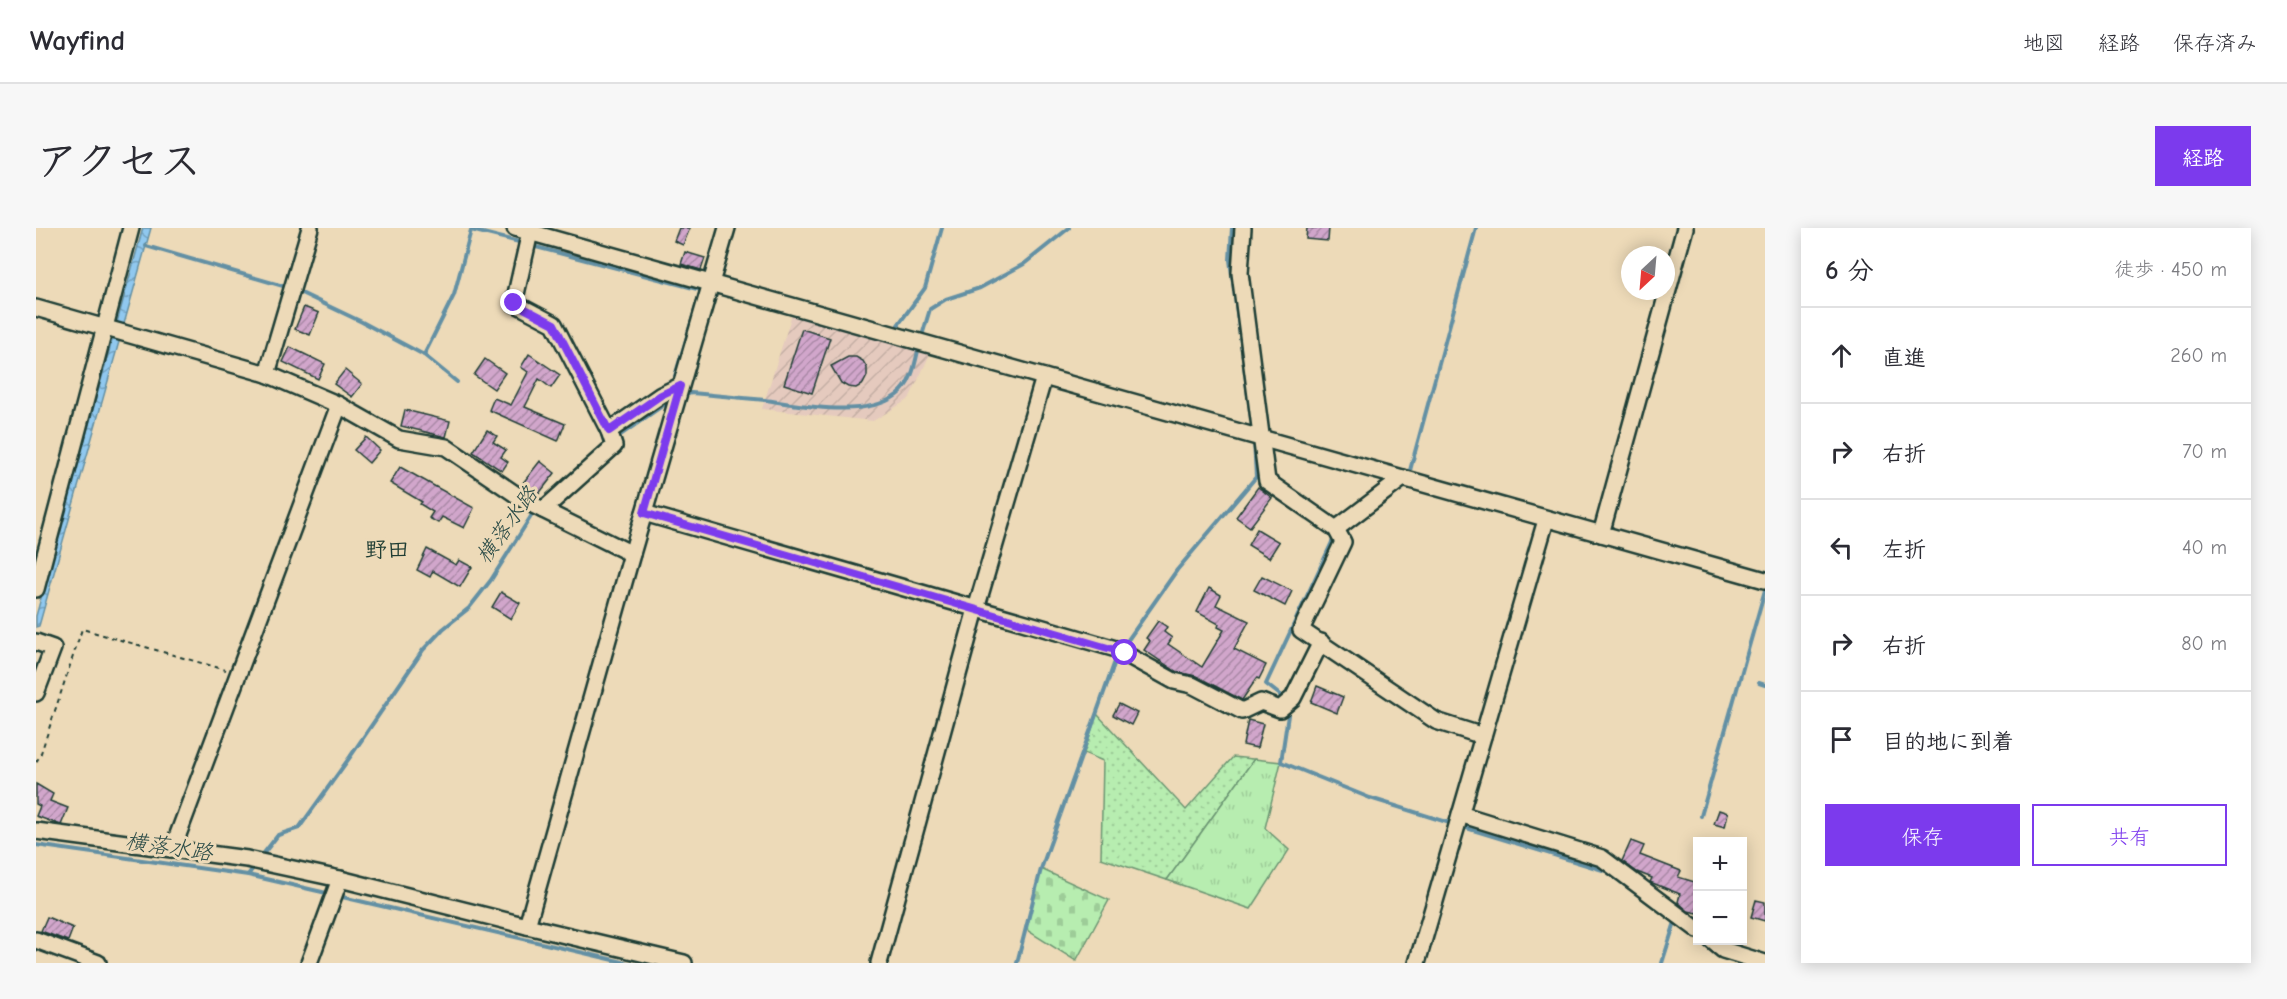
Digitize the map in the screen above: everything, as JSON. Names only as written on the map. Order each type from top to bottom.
[{"type":"street","points":[[36,589],[131,228]]},
{"type":"street","points":[[267,374],[310,228]]},
{"type":"street","points":[[527,926],[727,228]]},
{"type":"street","points":[[1243,228],[1240,273],[1267,481],[1336,529],[1343,542],[1301,630],[1436,721],[1483,736]]},
{"type":"street","points":[[1601,534],[1685,228]]},
{"type":"street","points":[[543,510],[614,446],[609,431],[554,324],[514,303],[523,230],[1765,580]]},
{"type":"street","points":[[36,308],[267,374],[339,405],[399,439],[446,447],[527,502],[632,554]]},
{"type":"street","points":[[879,963],[976,609],[1044,377]]},
{"type":"street","points":[[609,431],[661,395],[680,386]]},
{"type":"street","points":[[173,848],[339,405]]},
{"type":"street","points":[[1336,529],[1410,480]]},
{"type":"street","points":[[644,513],[1120,651],[1174,681],[1192,685],[1242,711],[1261,702],[1280,709],[1293,698],[1321,642]]},
{"type":"street","points":[[1417,963],[1546,520]]},
{"type":"street","points":[[36,642],[53,648],[36,693]]},
{"type":"street","points":[[1460,814],[1602,858],[1693,926]]},
{"type":"street","points":[[36,831],[247,859],[340,879],[662,961],[684,963]]},
{"type":"street","points":[[309,963],[340,879]]},
{"type":"street","points":[[36,940],[98,963]]},
{"type":"street","points":[[1717,945],[1723,950],[1765,963]]},
{"type":"path","points":[[36,762],[40,756],[82,629],[237,673]]},
{"type":"shaded area","points":[[793,311],[932,350],[909,399],[873,421],[762,409]]},
{"type":"green space","points":[[1097,714],[1186,810],[1233,757],[1254,759],[1167,880],[1101,858],[1103,761],[1084,753]]},
{"type":"green space","points":[[1254,759],[1281,762],[1265,828],[1289,850],[1251,909],[1167,880]]},
{"type":"green space","points":[[1041,869],[1109,900],[1076,961],[1025,929]]},
{"type":"water","points":[[143,228],[151,228],[39,626],[36,627],[36,616]]},
{"type":"building","points":[[679,228],[690,228],[683,245],[674,241]]},
{"type":"building","points":[[1307,228],[1329,228],[1328,241],[1306,239]]},
{"type":"building","points":[[685,252],[705,258],[701,270],[681,264]]},
{"type":"building","points":[[304,307],[319,313],[310,335],[295,329]]},
{"type":"building","points":[[802,329],[830,338],[812,393],[784,384]]},
{"type":"building","points":[[290,347],[325,364],[318,379],[283,362]]},
{"type":"building","points":[[529,354],[560,375],[551,388],[539,379],[525,407],[565,424],[558,441],[489,410],[494,398],[511,405],[528,372],[521,367]]},
{"type":"building","points":[[848,357],[856,357],[863,361],[867,368],[867,376],[863,384],[856,388],[841,383],[831,366]]},
{"type":"building","points":[[485,359],[505,373],[494,389],[474,375]]},
{"type":"building","points":[[345,370],[362,384],[352,397],[334,384]]},
{"type":"building","points":[[405,410],[450,421],[446,437],[401,426]]},
{"type":"building","points":[[487,430],[497,436],[493,442],[506,450],[501,457],[508,462],[502,471],[473,452]]},
{"type":"building","points":[[366,437],[380,450],[369,463],[354,450]]},
{"type":"building","points":[[540,461],[555,473],[538,495],[523,483]]},
{"type":"building","points":[[400,467],[474,508],[464,528],[442,517],[438,523],[429,518],[433,512],[420,504],[422,502],[390,483]]},
{"type":"building","points":[[1258,487],[1272,498],[1250,527],[1236,517]]},
{"type":"building","points":[[1257,529],[1279,542],[1269,558],[1248,545]]},
{"type":"building","points":[[427,549],[456,565],[459,560],[472,567],[460,587],[433,571],[430,577],[417,570]]},
{"type":"building","points":[[1262,576],[1292,591],[1285,606],[1254,590]]},
{"type":"building","points":[[1209,588],[1221,595],[1216,605],[1249,621],[1234,649],[1266,665],[1259,679],[1257,678],[1242,700],[1196,676],[1177,672],[1144,650],[1150,641],[1146,638],[1158,621],[1167,627],[1164,632],[1172,638],[1168,644],[1202,667],[1224,630],[1218,627],[1219,624],[1197,612]]},
{"type":"building","points":[[501,592],[520,603],[511,619],[492,607]]},
{"type":"building","points":[[1317,686],[1343,697],[1337,713],[1311,702]]},
{"type":"building","points":[[1119,704],[1137,713],[1131,725],[1113,715]]},
{"type":"building","points":[[1248,720],[1263,724],[1257,748],[1243,745]]},
{"type":"building","points":[[36,784],[53,794],[50,801],[68,808],[61,825],[36,816],[40,806],[36,804]]},
{"type":"building","points":[[1719,810],[1728,813],[1725,827],[1714,824]]},
{"type":"building","points":[[1631,841],[1644,846],[1640,855],[1681,871],[1678,877],[1693,882],[1693,912],[1688,911],[1678,902],[1680,894],[1650,882],[1652,878],[1637,872],[1622,861]]},
{"type":"building","points":[[1756,900],[1765,902],[1765,921],[1751,917]]},
{"type":"building","points":[[47,917],[73,928],[68,941],[41,931]]},
{"type":"waterway","points":[[898,325],[925,288],[942,228]]},
{"type":"waterway","name":"横落水路","points":[[921,339],[930,309],[946,299],[980,288],[1024,264],[1069,228]]},
{"type":"waterway","points":[[1232,228],[1230,260],[1253,433]]},
{"type":"waterway","points":[[1409,474],[1476,228]]},
{"type":"waterway","points":[[424,355],[454,295],[471,230],[519,242]]},
{"type":"waterway","points":[[146,246],[290,288]]},
{"type":"waterway","points":[[536,247],[701,290],[675,376]]},
{"type":"waterway","points":[[297,291],[424,355],[457,382]]},
{"type":"waterway","name":"横落水路","points":[[682,396],[691,393],[814,407],[868,407],[883,402],[902,390],[912,373],[919,346]]},
{"type":"waterway","name":"横落水路","points":[[616,438],[672,399]]},
{"type":"waterway","points":[[1123,647],[1177,570],[1256,477],[1254,440]]},
{"type":"waterway","name":"横落水路","points":[[541,502],[567,479]]},
{"type":"waterway","points":[[1351,527],[1406,485]]},
{"type":"waterway","name":"横落水路","points":[[260,858],[278,835],[299,828],[423,650],[443,629],[469,608],[491,580],[535,510]]},
{"type":"waterway","points":[[1282,701],[1280,695],[1266,684],[1333,540],[1337,537]]},
{"type":"waterway","points":[[1701,816],[1765,590]]},
{"type":"waterway","points":[[1017,963],[1041,869],[1118,653]]},
{"type":"waterway","points":[[1759,683],[1765,685]]},
{"type":"waterway","points":[[1285,708],[1288,715],[1281,762],[1370,798],[1453,824]]},
{"type":"waterway","points":[[1460,826],[1606,871],[1656,908]]},
{"type":"waterway","name":"横落水路","points":[[36,845],[248,875],[256,864]]},
{"type":"waterway","points":[[248,875],[331,894]]},
{"type":"waterway","points":[[338,896],[627,963]]},
{"type":"waterway","points":[[1662,963],[1675,922],[1671,919]]},
{"type":"district","name":"野田","points":[[387,550]]},
{"type":"route","points":[[514,303],[554,324],[609,431],[661,395],[680,386],[644,513],[1125,653]]}]
